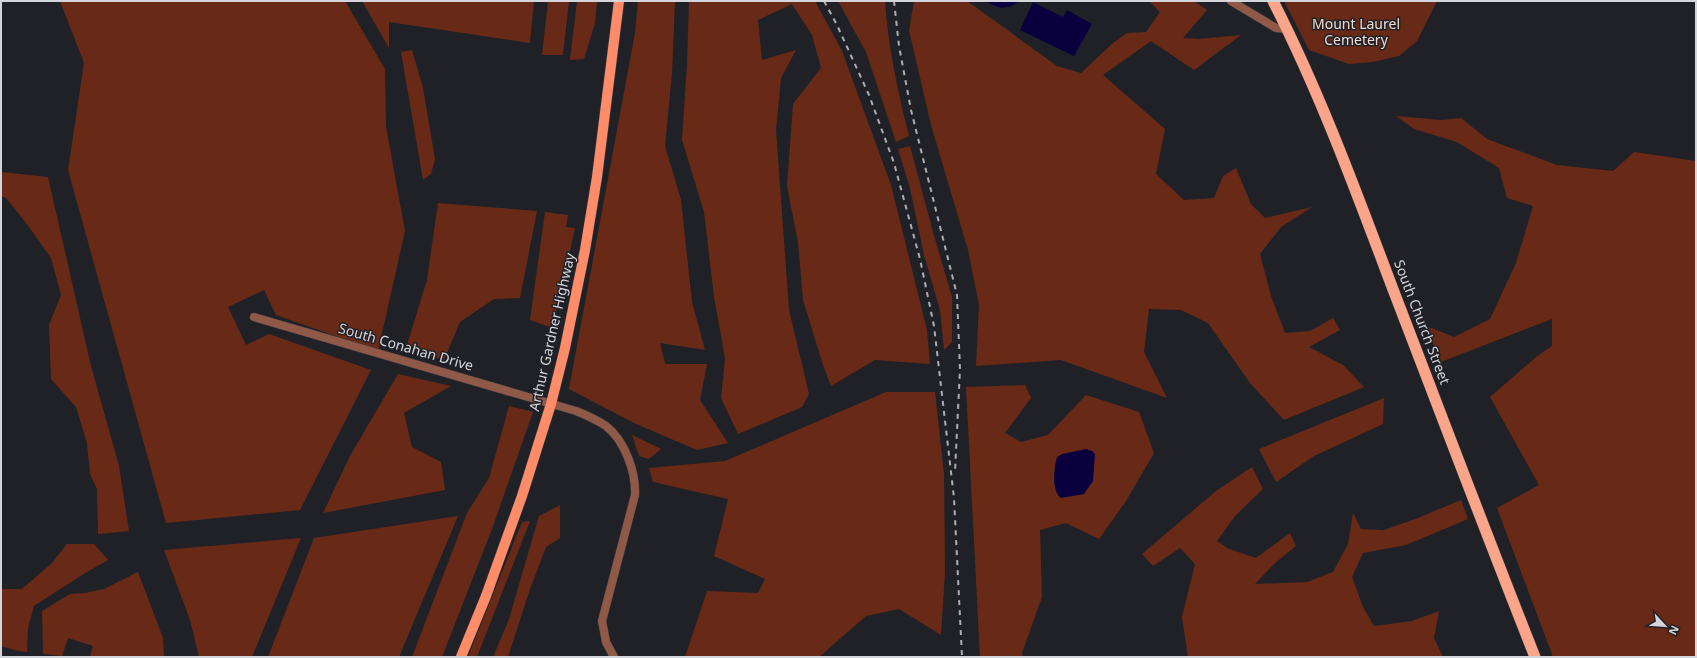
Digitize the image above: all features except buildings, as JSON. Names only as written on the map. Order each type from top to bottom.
[{"type":"highway","name":"South Church Street","points":[[1273,1],[1318,96],[1349,173],[1482,523],[1535,657]]},
{"type":"main road","name":"Arthur Gardner Highway","points":[[461,657],[486,596],[522,496],[551,404],[565,348],[585,250],[597,177],[618,1]]},
{"type":"street","points":[[1231,1],[1276,28],[1287,29]]},
{"type":"street","name":"South Conahan Drive","points":[[254,317],[551,404],[591,417],[607,427],[620,441],[630,463],[635,485],[635,495],[602,621],[606,642],[614,657]]},
{"type":"green space","points":[[60,1],[345,1],[385,69],[386,127],[405,231],[378,351],[276,315],[264,290],[228,307],[246,345],[269,334],[371,370],[300,510],[166,523],[68,170],[84,63]]},
{"type":"green space","points":[[362,1],[534,1],[530,43],[389,22],[389,48]]},
{"type":"green space","points":[[548,1],[569,1],[563,55],[542,55]]},
{"type":"green space","points":[[577,1],[597,1],[595,23],[584,59],[570,60]]},
{"type":"green space","points":[[638,1],[675,1],[672,73],[665,146],[681,200],[692,302],[705,350],[660,343],[665,364],[707,364],[700,400],[728,443],[697,450],[634,423],[569,389],[635,33]]},
{"type":"green space","points":[[689,1],[815,1],[842,51],[891,185],[927,330],[930,364],[875,360],[831,386],[803,300],[798,242],[787,186],[793,104],[821,68],[812,35],[792,4],[758,20],[762,60],[796,50],[781,78],[776,130],[789,310],[809,394],[802,407],[738,434],[721,398],[725,358],[714,297],[704,212],[682,140]]},
{"type":"green space","points":[[838,1],[885,1],[888,35],[894,69],[909,136],[896,142],[866,52]]},
{"type":"green space","points":[[914,1],[967,1],[1057,66],[1081,73],[1113,43],[1127,33],[1146,32],[1160,12],[1149,1],[1194,1],[1207,10],[1183,38],[1199,39],[1241,35],[1194,70],[1151,41],[1103,75],[1165,129],[1156,174],[1184,200],[1214,198],[1223,176],[1236,168],[1251,204],[1265,218],[1312,207],[1281,227],[1260,254],[1271,296],[1285,333],[1310,331],[1333,318],[1340,330],[1309,347],[1343,365],[1364,387],[1284,420],[1250,383],[1208,323],[1181,310],[1149,309],[1144,352],[1167,398],[1061,360],[976,366],[979,305],[968,250],[931,125],[909,30]]},
{"type":"green space","name":"Mount Laurel Cemetery","points":[[1284,1],[1437,1],[1417,41],[1399,56],[1373,62],[1349,64],[1309,50]]},
{"type":"green space","points":[[412,50],[423,88],[435,159],[431,174],[423,180],[401,52]]},
{"type":"green space","points":[[1396,116],[1441,120],[1461,118],[1487,139],[1557,165],[1613,171],[1634,152],[1696,161],[1696,657],[1553,657],[1497,508],[1539,485],[1490,397],[1536,357],[1552,346],[1552,319],[1438,363],[1429,327],[1454,337],[1490,319],[1516,263],[1533,206],[1507,198],[1499,168],[1457,142],[1414,129]]},
{"type":"green space","points":[[910,146],[952,297],[952,342],[944,350],[940,310],[924,255],[910,188],[898,149]]},
{"type":"green space","points":[[1,172],[48,177],[91,366],[119,466],[129,531],[98,534],[97,489],[90,474],[87,443],[76,407],[51,379],[49,325],[61,295],[51,258],[27,224],[6,198],[1,196]]},
{"type":"green space","points":[[438,203],[537,211],[520,298],[494,299],[460,322],[444,360],[406,348],[427,280]]},
{"type":"green space","points":[[545,212],[568,215],[566,227],[575,228],[559,303],[550,327],[530,320]]},
{"type":"green space","points":[[398,374],[451,386],[404,413],[412,447],[441,462],[445,490],[323,513],[350,456]]},
{"type":"green space","points":[[1025,385],[1031,398],[1005,433],[1021,442],[1048,435],[1086,395],[1139,412],[1154,453],[1126,501],[1099,539],[1066,523],[1040,530],[1042,597],[1022,653],[1023,657],[980,657],[966,387]]},
{"type":"green space","points":[[886,392],[935,392],[944,475],[945,572],[941,635],[899,609],[866,616],[819,657],[685,657],[707,591],[758,593],[765,579],[714,556],[728,499],[653,482],[649,468],[725,461]]},
{"type":"green space","points":[[1384,398],[1383,424],[1314,456],[1276,482],[1259,449]]},
{"type":"green space","points":[[509,406],[533,412],[492,529],[442,657],[412,657],[467,513],[489,478]]},
{"type":"green space","points":[[632,435],[661,449],[649,459],[639,456]]},
{"type":"green space","points":[[1252,467],[1263,489],[1235,516],[1217,541],[1229,549],[1256,558],[1290,533],[1296,546],[1275,563],[1255,584],[1307,582],[1333,572],[1348,544],[1353,513],[1361,529],[1384,530],[1461,500],[1468,519],[1406,545],[1363,553],[1352,577],[1363,607],[1374,626],[1412,621],[1439,611],[1434,638],[1443,657],[1188,657],[1182,617],[1195,564],[1180,548],[1153,566],[1142,554],[1216,491]]},
{"type":"green space","points":[[560,505],[560,538],[546,547],[530,589],[508,657],[493,657],[509,619],[539,516]]},
{"type":"green space","points":[[458,516],[399,657],[268,657],[314,538]]},
{"type":"green space","points":[[530,521],[477,657],[468,657],[522,522]]},
{"type":"green space","points":[[301,538],[252,657],[199,657],[190,620],[164,550]]},
{"type":"green space","points":[[67,544],[94,544],[108,560],[34,606],[28,628],[27,652],[1,646],[1,589],[22,589],[52,563]]},
{"type":"green space","points":[[138,572],[163,638],[164,657],[90,657],[93,646],[68,638],[62,656],[43,654],[42,611],[70,594],[104,589]]},
{"type":"shaded area","points":[[985,1],[1019,1],[1007,8],[1003,8]]},
{"type":"shaded area","points":[[1033,2],[1063,17],[1067,10],[1092,24],[1074,56],[1020,30]]},
{"type":"shaded area","points":[[1086,449],[1095,454],[1093,481],[1084,494],[1061,498],[1056,490],[1054,479],[1057,457],[1062,454]]},
{"type":"railway","points":[[824,1],[837,25],[869,95],[894,163],[920,259],[934,326],[954,498],[962,657]]},
{"type":"railway","points":[[894,1],[899,46],[911,110],[957,295],[960,369],[955,472]]}]
